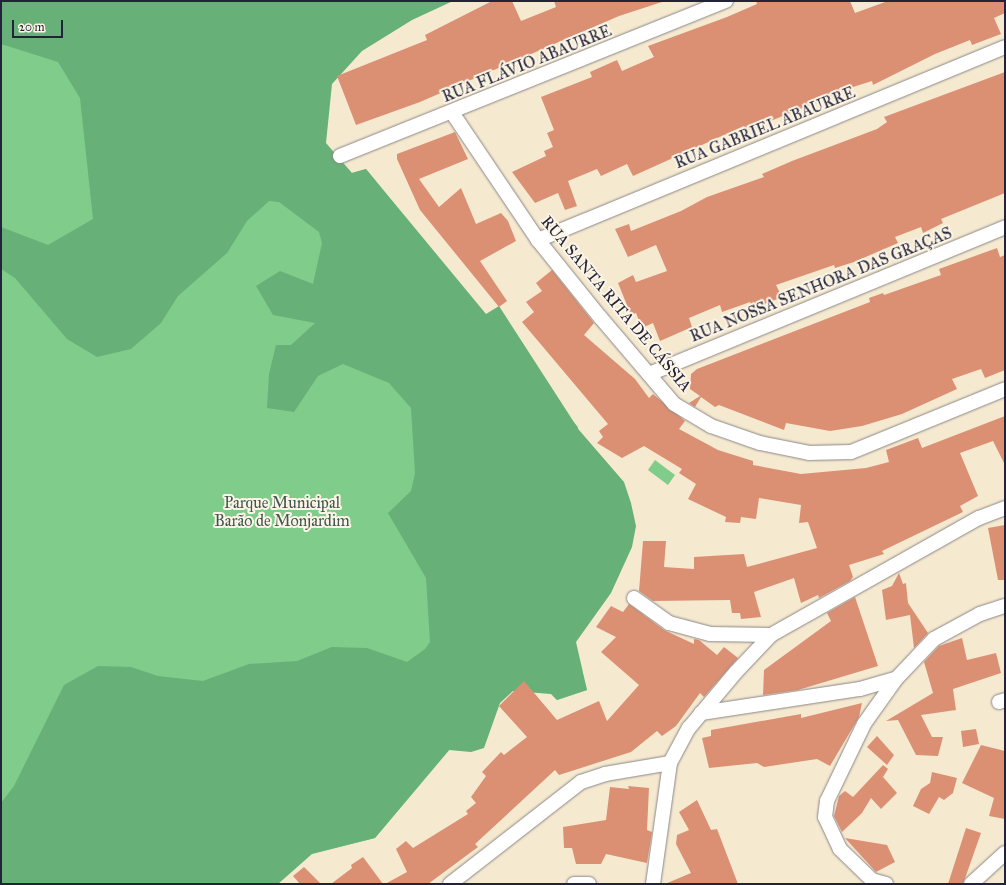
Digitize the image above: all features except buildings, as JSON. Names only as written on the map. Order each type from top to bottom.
[{"type":"street","name":"RUA FLÁVIO ABAURRE","points":[[340,156],[453,114],[726,1]]},
{"type":"street","name":"RUA GABRIEL ABAURRE","points":[[538,240],[1005,48]]},
{"type":"street","name":"RUA SANTA RITA DE CÁSSIA","points":[[453,114],[538,240],[674,404],[711,426],[760,443],[809,453],[851,452],[1005,389]]},
{"type":"street","name":"RUA NOSSA SENHORA DAS GRAÇAS","points":[[649,374],[1005,227]]},
{"type":"street","points":[[654,884],[670,763],[682,738],[701,713],[771,635],[979,518],[1005,508]]},
{"type":"street","points":[[634,598],[669,623],[710,634],[771,635]]},
{"type":"street","points":[[886,884],[872,880],[845,854],[825,817],[828,801],[864,724],[896,679],[934,638],[980,614],[1005,606]]},
{"type":"street","points":[[701,713],[860,689],[896,679]]},
{"type":"street","points":[[450,884],[581,782],[605,774],[670,763]]},
{"type":"street","points":[[971,884],[1005,853]]},
{"type":"street","points":[[574,884],[589,884]]},
{"type":"green space","name":"Parque Municipal Barão de Monjardim","points":[[1,1],[302,70],[337,177],[366,169],[483,316],[578,427],[572,638],[587,690],[557,700],[529,668],[516,671],[375,838],[294,858],[278,884],[1,884]]},
{"type":"green space","name":"Parque Municipal Barão de Monjardim","points":[[1,1],[453,1],[412,20],[362,51],[332,84],[326,143],[352,173],[366,169],[486,314],[499,306],[579,430],[624,482],[631,503],[636,526],[632,547],[611,593],[576,642],[587,690],[557,700],[551,694],[513,691],[500,703],[484,748],[471,752],[449,750],[375,838],[312,854],[278,884],[1,884],[1,803],[14,786],[64,685],[98,666],[131,667],[158,676],[203,681],[249,664],[297,661],[332,647],[367,648],[407,662],[425,649],[430,642],[426,578],[388,513],[411,491],[415,473],[411,408],[389,383],[343,364],[318,376],[294,412],[267,408],[269,374],[276,345],[291,345],[315,323],[273,315],[256,286],[280,271],[313,284],[322,243],[319,232],[279,202],[269,201],[247,221],[227,253],[178,296],[161,323],[131,349],[97,357],[67,339],[15,278],[1,269],[1,227],[48,245],[93,219],[80,98],[58,62],[1,44]]},
{"type":"green space","points":[[655,460],[675,475],[668,485],[648,470]]}]
